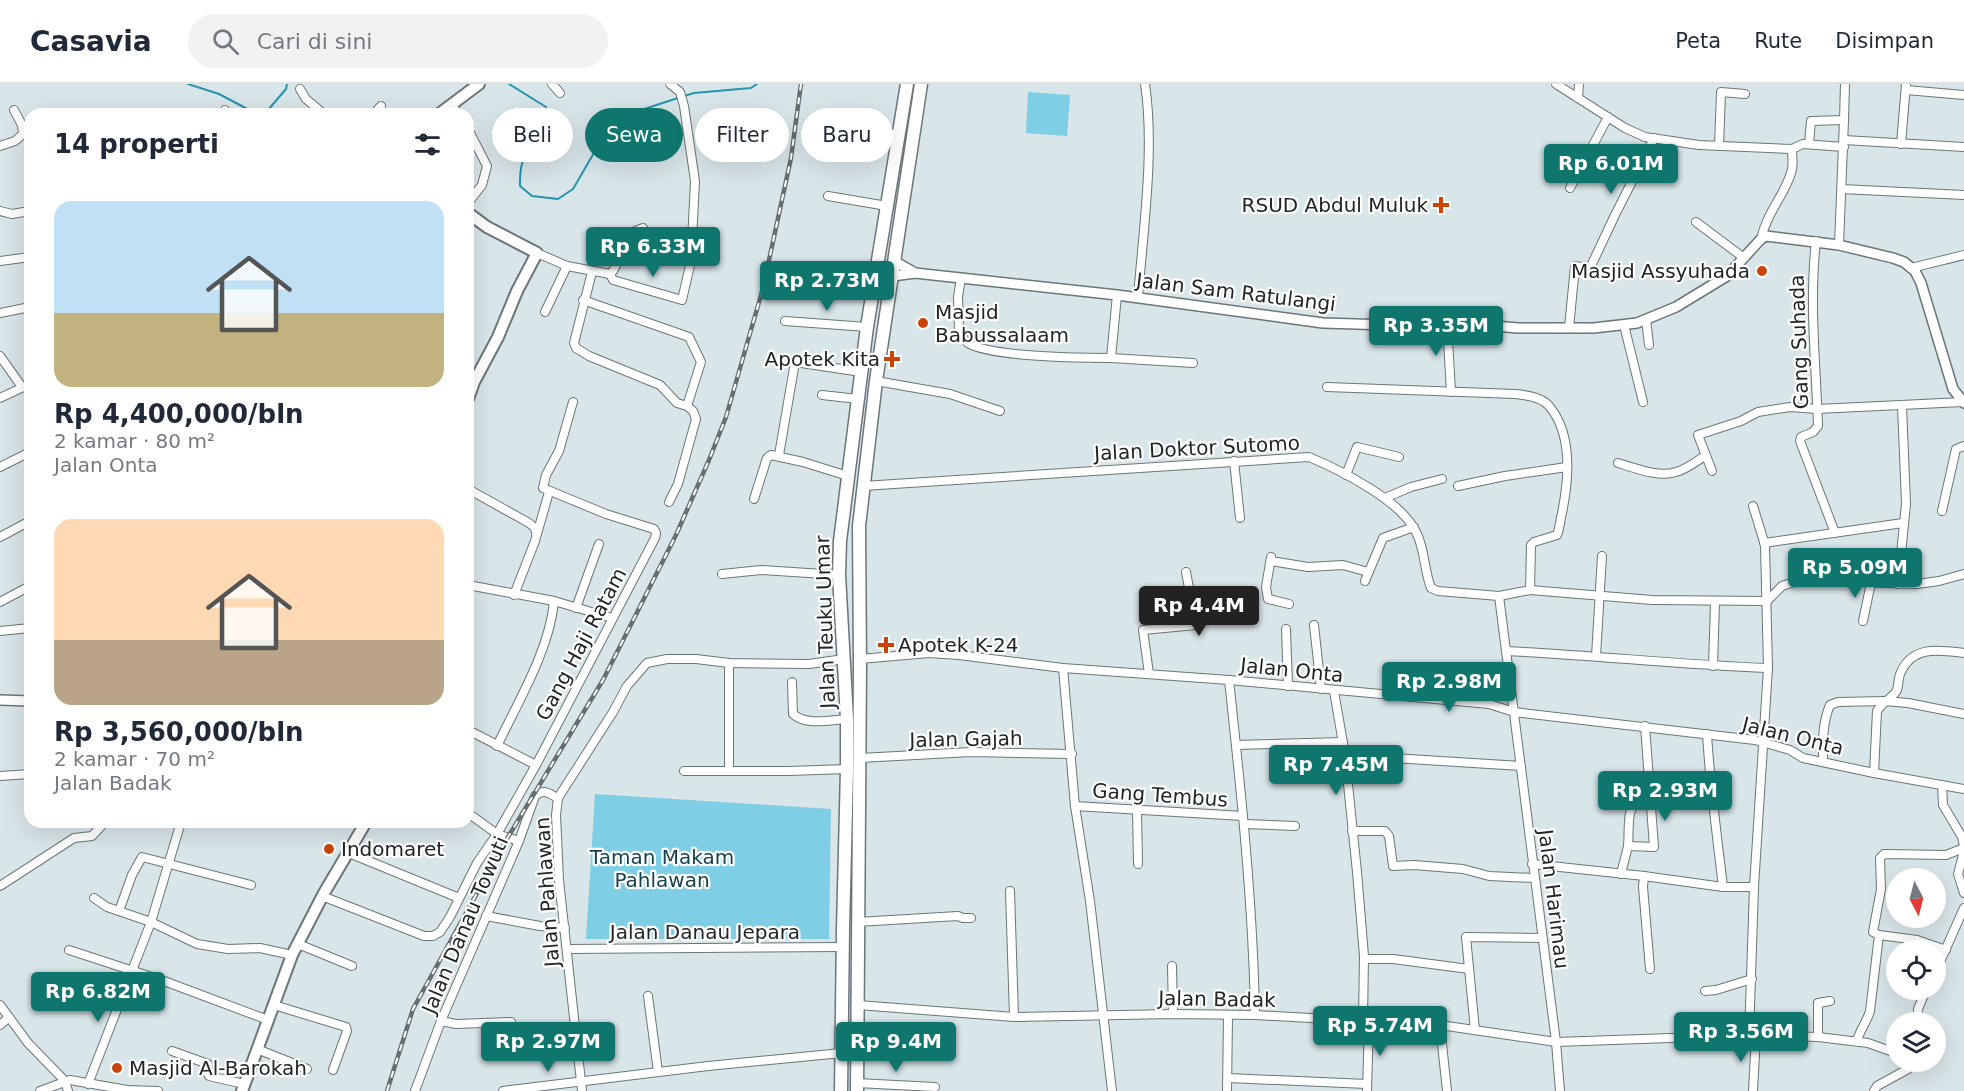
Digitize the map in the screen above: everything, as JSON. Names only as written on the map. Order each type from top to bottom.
[{"type":"highway","name":"Jalan Teuku Umar","points":[[857,1087],[857,922],[853,803],[847,769],[847,719],[839,575],[840,541],[867,327],[907,84]]},
{"type":"highway","name":"Jalan Teuku Umar","points":[[842,1091],[843,921],[853,803],[860,758],[858,556],[863,486],[876,381],[921,84]]},
{"type":"highway","points":[[888,200],[904,197]]},
{"type":"highway","points":[[881,243],[897,245]]},
{"type":"highway","points":[[843,921],[857,922]]},
{"type":"main road","points":[[456,108],[478,85]]},
{"type":"main road","points":[[474,221],[537,253],[498,338],[474,382]]},
{"type":"main road","points":[[243,1088],[292,955],[322,896],[363,828]]},
{"type":"street","points":[[552,84],[560,93]]},
{"type":"street","points":[[610,274],[613,280],[682,300],[691,261],[696,201],[694,165],[680,92],[670,84]]},
{"type":"street","points":[[1138,298],[1148,156],[1144,84]]},
{"type":"street","points":[[1556,84],[1624,128],[1645,137],[1719,146],[1792,149],[1799,145],[1844,143],[1964,147]]},
{"type":"street","points":[[1578,98],[1579,84]]},
{"type":"street","points":[[1839,245],[1845,84]]},
{"type":"street","points":[[1901,144],[1906,87],[1964,95]]},
{"type":"street","points":[[1719,146],[1721,92],[1730,88],[1745,94]]},
{"type":"street","points":[[300,89],[306,99],[317,108]]},
{"type":"street","points":[[0,146],[15,141],[23,134],[22,125],[14,110]]},
{"type":"street","points":[[1570,188],[1608,117]]},
{"type":"street","points":[[1809,144],[1811,121],[1844,120]]},
{"type":"street","points":[[893,134],[899,135]]},
{"type":"street","points":[[1569,328],[1575,266],[1591,266],[1654,138]]},
{"type":"street","points":[[474,141],[487,166],[482,185],[474,195]]},
{"type":"street","points":[[1792,149],[1791,174],[1765,222],[1761,239],[1771,236],[1839,245],[1904,262],[1921,283],[1953,389],[1963,403]]},
{"type":"street","points":[[1842,189],[1964,195]]},
{"type":"street","points":[[828,196],[888,200]]},
{"type":"street","points":[[0,211],[12,214],[24,212]]},
{"type":"street","points":[[1696,222],[1744,258]]},
{"type":"street","points":[[610,274],[617,265],[624,239],[628,234],[643,228]]},
{"type":"street","name":"Jalan Sam Ratulangi","points":[[893,276],[915,273],[1117,295],[1323,323],[1389,325],[1447,322],[1518,328],[1569,328],[1624,325],[1676,307],[1727,276],[1761,239]]},
{"type":"street","name":"Gang Suhada","points":[[1816,242],[1812,280],[1813,353],[1818,426],[1800,441],[1835,533]]},
{"type":"street","points":[[537,253],[567,266],[610,274]]},
{"type":"street","points":[[1911,268],[1964,255]]},
{"type":"street","points":[[0,261],[24,258]]},
{"type":"street","name":"Jalan Sam Ratulangi","points":[[894,261],[915,273]]},
{"type":"street","points":[[545,312],[567,266]]},
{"type":"street","points":[[592,272],[583,300],[574,343],[576,348],[589,356],[660,386],[677,403],[693,411],[696,419],[678,484],[669,502]]},
{"type":"street","points":[[961,278],[959,332],[970,344],[999,352],[1194,363]]},
{"type":"street","points":[[1112,358],[1117,295]]},
{"type":"street","points":[[583,300],[689,337],[701,362],[687,406]]},
{"type":"street","points":[[0,313],[24,308]]},
{"type":"street","points":[[1646,319],[1649,345]]},
{"type":"street","points":[[785,321],[867,327]]},
{"type":"street","points":[[1447,322],[1451,392]]},
{"type":"street","points":[[1624,325],[1643,402]]},
{"type":"street","points":[[0,356],[22,387],[0,398]]},
{"type":"street","points":[[779,455],[795,362],[861,372]]},
{"type":"street","points":[[876,381],[950,394],[1000,411]]},
{"type":"street","points":[[1327,387],[1515,393],[1544,401],[1550,406],[1564,436],[1567,486],[1557,535],[1531,545],[1530,590]]},
{"type":"street","points":[[822,395],[858,399]]},
{"type":"street","points":[[573,402],[559,451],[542,486],[544,490],[606,514],[654,529],[656,535]]},
{"type":"street","points":[[1712,471],[1694,435],[1741,421],[1758,412],[1790,407],[1817,409],[1963,403]]},
{"type":"street","points":[[1898,584],[1905,504],[1902,406]]},
{"type":"street","points":[[1942,512],[1956,449],[1964,446]]},
{"type":"street","points":[[1346,475],[1357,447],[1399,457]]},
{"type":"street","points":[[0,467],[24,455]]},
{"type":"street","points":[[753,499],[767,458],[771,455],[779,455],[848,476]]},
{"type":"street","points":[[1618,464],[1651,472],[1670,473],[1689,466],[1706,455]]},
{"type":"street","name":"Jalan Doktor Sutomo","points":[[863,486],[1309,457],[1329,465],[1385,498],[1411,522],[1421,543],[1431,588],[1446,593],[1498,596]]},
{"type":"street","points":[[1234,461],[1240,518]]},
{"type":"street","points":[[1458,486],[1567,467]]},
{"type":"street","points":[[1385,498],[1411,487],[1442,479]]},
{"type":"street","points":[[474,492],[529,523],[535,528],[536,535]]},
{"type":"street","points":[[514,595],[549,492]]},
{"type":"street","points":[[1753,506],[1764,543],[1768,668],[1754,887],[1753,1091]]},
{"type":"street","points":[[1764,543],[1903,523]]},
{"type":"street","points":[[0,537],[24,524]]},
{"type":"street","name":"Gang Haji Ratam","points":[[322,896],[424,936],[433,936],[440,932],[477,863],[497,834],[536,765],[656,535],[659,524]]},
{"type":"street","points":[[1365,581],[1380,540],[1384,536],[1414,527]]},
{"type":"street","points":[[576,608],[599,544]]},
{"type":"street","points":[[1596,656],[1602,556]]},
{"type":"street","points":[[1288,604],[1268,600],[1266,587],[1271,559],[1308,567],[1343,565],[1368,572]]},
{"type":"street","points":[[722,574],[761,570],[839,575]]},
{"type":"street","points":[[1149,674],[1143,630],[1196,625],[1186,572]]},
{"type":"street","points":[[1498,596],[1530,590],[1652,600],[1767,602],[1782,586],[1800,580],[1929,583],[1964,574]]},
{"type":"street","points":[[1863,621],[1871,583]]},
{"type":"street","points":[[474,586],[554,602],[612,618]]},
{"type":"street","points":[[0,602],[24,589]]},
{"type":"street","name":"Jalan Harimau","points":[[1498,596],[1556,1042],[1560,1091]]},
{"type":"street","points":[[497,746],[546,643],[554,602]]},
{"type":"street","points":[[1713,666],[1715,602]]},
{"type":"street","points":[[1314,625],[1321,689]]},
{"type":"street","points":[[0,631],[24,629]]},
{"type":"street","points":[[1286,629],[1288,686]]},
{"type":"street","points":[[1506,651],[1768,668]]},
{"type":"street","points":[[1874,773],[1878,708],[1897,691],[1903,667],[1918,653],[1932,651],[1964,653]]},
{"type":"street","name":"Jalan Onta","points":[[860,659],[929,653],[1063,668],[1229,680],[1489,704],[1514,712],[1645,726],[1764,743],[1790,750],[1803,758],[1964,789]]},
{"type":"street","name":"Jalan Pahlawan","points":[[582,1091],[565,928],[556,814],[558,798],[627,686],[647,663],[667,659],[686,659],[729,663],[809,664],[844,659]]},
{"type":"street","points":[[729,663],[729,771]]},
{"type":"street","points":[[1063,668],[1075,806],[1090,901],[1112,1091]]},
{"type":"street","points":[[1229,680],[1244,820],[1253,944],[1255,1015]]},
{"type":"street","points":[[792,682],[793,714],[798,719],[809,721],[847,719]]},
{"type":"street","points":[[1228,1078],[1367,1088],[1364,959],[1345,755],[1334,691]]},
{"type":"street","points":[[0,700],[24,701]]},
{"type":"street","points":[[1823,762],[1822,729],[1830,705],[1838,702],[1908,703],[1964,714]]},
{"type":"street","points":[[1628,846],[1654,847],[1645,726]]},
{"type":"street","points":[[474,733],[536,765]]},
{"type":"street","points":[[1707,734],[1712,803],[1723,887]]},
{"type":"street","points":[[1236,745],[1343,742]]},
{"type":"street","name":"Jalan Gajah","points":[[860,758],[971,752],[1072,754]]},
{"type":"street","points":[[1345,755],[1521,766]]},
{"type":"street","points":[[684,771],[847,769]]},
{"type":"street","points":[[0,776],[24,774]]},
{"type":"street","points":[[1942,785],[1943,805],[1962,837],[1964,848],[1958,874],[1964,893]]},
{"type":"street","name":"Jalan Danau Towuti","points":[[415,1091],[441,1020],[519,841],[536,796],[545,791],[558,798]]},
{"type":"street","points":[[1621,874],[1628,846],[1630,811],[1640,800],[1652,798],[1712,803]]},
{"type":"street","name":"Gang Tembus","points":[[1075,806],[1294,826]]},
{"type":"street","points":[[1137,810],[1138,864]]},
{"type":"street","points":[[474,817],[497,834],[519,841]]},
{"type":"street","points":[[1953,824],[1964,826]]},
{"type":"street","points":[[0,886],[74,838],[92,836],[99,828]]},
{"type":"street","points":[[88,1084],[151,921],[179,828]]},
{"type":"street","points":[[1352,831],[1384,831],[1389,836],[1393,866],[1414,865],[1463,869],[1489,876],[1534,878]]},
{"type":"street","points":[[1917,940],[1879,935],[1872,930],[1880,896],[1880,856],[1884,854],[1946,855],[1964,848]]},
{"type":"street","points":[[349,853],[459,898]]},
{"type":"street","points":[[119,911],[140,857],[251,885]]},
{"type":"street","points":[[1532,864],[1723,887],[1754,887]]},
{"type":"street","points":[[1644,876],[1650,969]]},
{"type":"street","points":[[1010,891],[1014,1017]]},
{"type":"street","points":[[93,898],[104,906],[151,921],[197,944],[228,949],[260,948],[292,955]]},
{"type":"street","points":[[1946,950],[1964,908]]},
{"type":"street","points":[[486,916],[565,928]]},
{"type":"street","points":[[857,922],[958,916],[971,918]]},
{"type":"street","points":[[1857,1041],[1870,1011],[1879,935]]},
{"type":"street","points":[[1475,1030],[1466,937],[1542,938]]},
{"type":"street","points":[[298,944],[352,966]]},
{"type":"street","name":"Jalan Danau Jepara","points":[[567,949],[843,947]]},
{"type":"street","points":[[69,950],[132,970],[268,1020]]},
{"type":"street","points":[[1364,959],[1393,959],[1469,969]]},
{"type":"street","points":[[1172,966],[1173,1014]]},
{"type":"street","points":[[1705,991],[1752,979]]},
{"type":"street","points":[[648,996],[658,1072]]},
{"type":"street","points":[[1818,1037],[1818,1004],[1830,1001]]},
{"type":"street","points":[[0,1005],[28,1043],[65,1081],[68,1091]]},
{"type":"street","points":[[274,1005],[346,1027],[347,1031],[333,1070]]},
{"type":"street","name":"Jalan Badak","points":[[858,1005],[1014,1017],[1255,1015],[1440,1025],[1556,1042],[1752,1035],[1818,1037],[1857,1041],[1886,1049]]},
{"type":"street","points":[[1227,1091],[1228,1016]]},
{"type":"street","points":[[0,1025],[9,1017]]},
{"type":"street","points":[[441,1020],[456,1024],[511,1022]]},
{"type":"street","points":[[1440,1025],[1447,1091]]},
{"type":"street","points":[[257,1048],[307,1069]]},
{"type":"street","points":[[172,1052],[207,1063],[209,1076],[243,1088]]},
{"type":"street","points":[[503,1091],[842,1053]]},
{"type":"street","points":[[1874,1091],[1877,1086],[1900,1072]]},
{"type":"street","points":[[40,1091],[72,1080],[127,1091],[158,1091]]},
{"type":"street","points":[[857,1087],[935,1087]]},
{"type":"green space","points":[[1028,92],[1070,95],[1067,136],[1026,133]]},
{"type":"green space","name":"Taman Makam Pahlawan","points":[[595,794],[831,809],[829,939],[586,939]]},
{"type":"waterway","points":[[188,84],[219,94],[246,108]]},
{"type":"waterway","points":[[270,108],[286,89],[287,84]]},
{"type":"waterway","points":[[509,84],[546,107],[548,126],[535,140],[523,159],[520,186],[532,196],[558,199],[573,189],[598,146],[632,113],[678,98]]},
{"type":"waterway","points":[[684,96],[751,88],[757,84]]},
{"type":"railway","points":[[387,1091],[413,1009],[508,837],[603,680],[676,535],[709,460],[726,417],[763,288],[791,158],[801,84]]},
{"type":"place","name":"RSUD Abdul Muluk","points":[[1441,205]]},
{"type":"place","name":"Masjid Assyuhada","points":[[1762,271]]},
{"type":"place","name":"Masjid Babussalaam","points":[[923,323]]},
{"type":"place","name":"Apotek Kita","points":[[892,359]]},
{"type":"place","name":"Apotek K-24","points":[[886,645]]},
{"type":"place","name":"Indomaret","points":[[329,849]]},
{"type":"place","name":"Masjid Al-Barokah","points":[[117,1068]]}]
